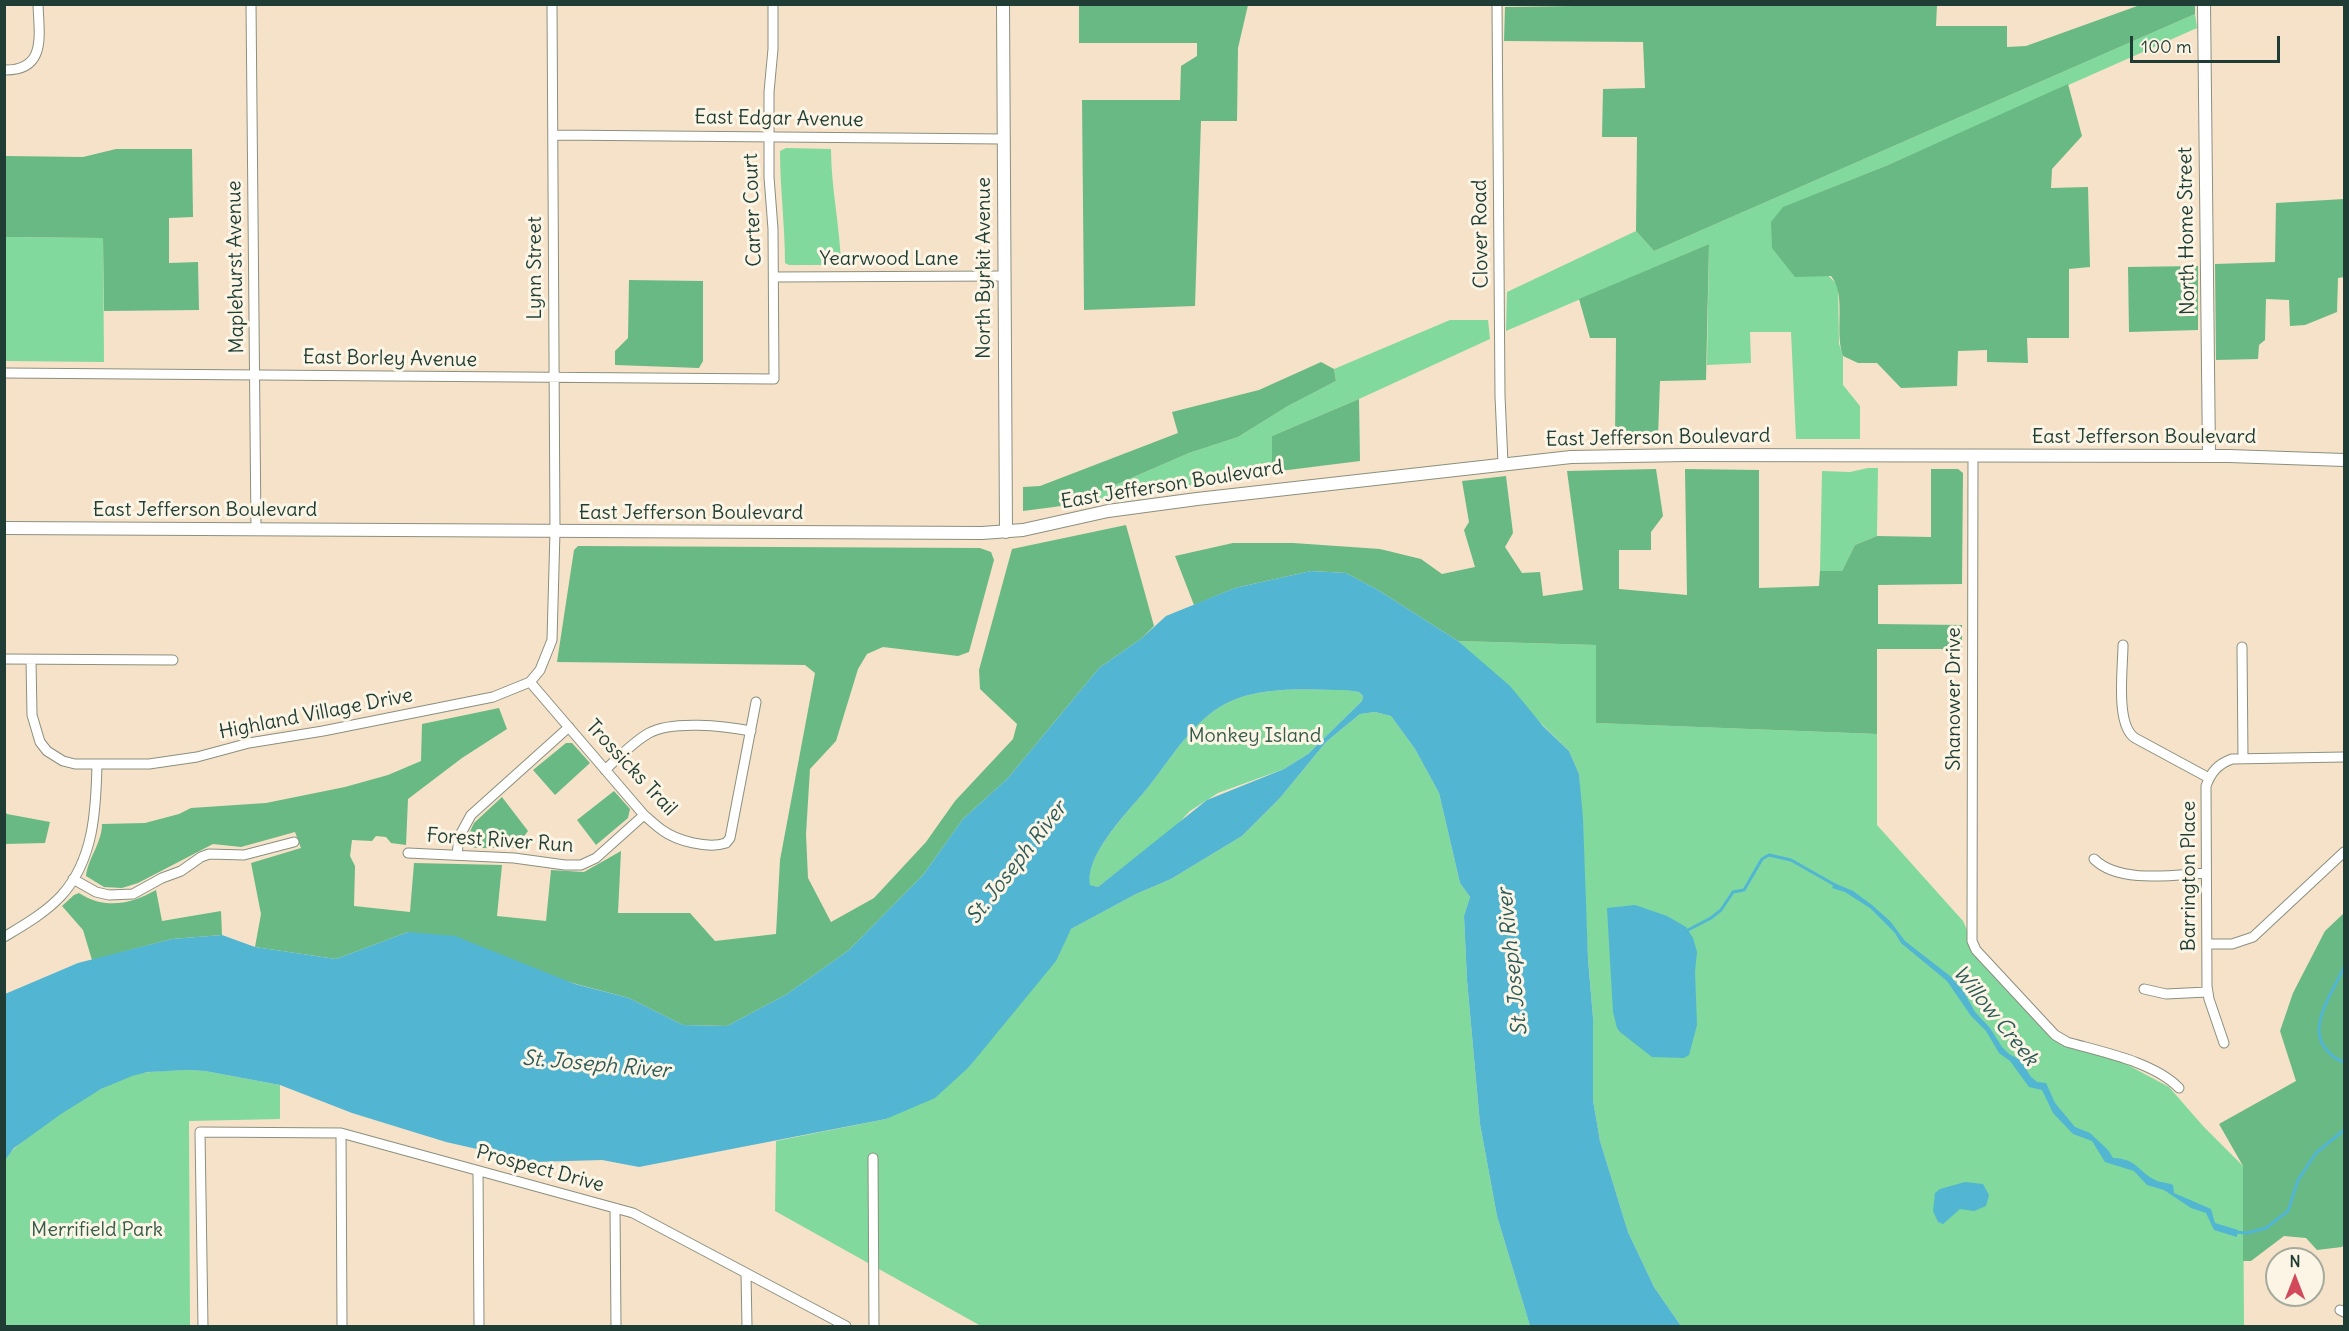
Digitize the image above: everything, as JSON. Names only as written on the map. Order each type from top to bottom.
[{"type":"street","points":[[4,70],[25,67],[37,53],[38,4]]},
{"type":"street","name":"Maplehurst Avenue","points":[[251,4],[256,530]]},
{"type":"street","name":"Lynn Street","points":[[552,4],[555,531]]},
{"type":"street","name":"Carter Court","points":[[773,4],[769,177],[774,229],[774,379]]},
{"type":"street","name":"North Byrkit Avenue","points":[[1003,4],[1006,532]]},
{"type":"street","name":"Clover Road","points":[[1497,4],[1500,396],[1503,463]]},
{"type":"street","name":"North Home Street","points":[[2204,4],[2209,456]]},
{"type":"street","name":"East Edgar Avenue","points":[[553,135],[1003,140]]},
{"type":"street","name":"Yearwood Lane","points":[[774,277],[1004,276]]},
{"type":"street","name":"East Borley Avenue","points":[[4,373],[774,379]]},
{"type":"street","name":"Shanower Drive","points":[[1973,456],[1972,941],[1976,950],[2055,1035],[2067,1042],[2151,1069],[2172,1081],[2179,1088]]},
{"type":"street","name":"East Jefferson Boulevard","points":[[4,528],[1006,532],[1108,511],[1197,498],[1553,458],[2209,456],[2344,460]]},
{"type":"street","points":[[530,682],[544,663],[552,640],[555,531]]},
{"type":"street","points":[[2123,645],[2123,702],[2124,723],[2127,731],[2135,738],[2209,778]]},
{"type":"street","points":[[2242,647],[2243,758]]},
{"type":"street","points":[[4,659],[173,660]]},
{"type":"street","name":"Highland Village Drive","points":[[31,660],[32,715],[40,742],[47,751],[63,761],[75,764],[149,764],[197,757],[249,743],[323,731],[494,697],[530,682]]},
{"type":"street","name":"Trossicks Trail","points":[[530,682],[644,814],[663,831],[675,837],[710,846],[726,843],[730,838],[751,731]]},
{"type":"street","points":[[605,770],[641,738],[662,728],[730,727],[751,731],[756,702]]},
{"type":"street","points":[[457,855],[459,837],[471,815],[569,727]]},
{"type":"street","name":"Barrington Place","points":[[2224,1043],[2208,992],[2206,786],[2209,778],[2219,765],[2228,760],[2344,757]]},
{"type":"street","points":[[4,937],[59,898],[73,879],[85,853],[95,820],[98,764]]},
{"type":"street","name":"Forest River Run","points":[[408,853],[514,858],[580,865],[596,858],[644,814]]},
{"type":"street","points":[[73,879],[96,892],[109,895],[133,894],[162,878],[182,871],[209,854],[244,855],[294,842]]},
{"type":"street","points":[[2207,944],[2232,944],[2253,937],[2344,852]]},
{"type":"street","points":[[2094,859],[2106,869],[2122,874],[2206,873]]},
{"type":"street","points":[[2144,989],[2166,994],[2208,992]]},
{"type":"street","name":"Prospect Drive","points":[[203,1326],[200,1132],[340,1133],[615,1208],[648,1220],[846,1326]]},
{"type":"street","points":[[340,1133],[342,1326]]},
{"type":"street","points":[[873,1158],[874,1326]]},
{"type":"street","points":[[478,1171],[479,1326]]},
{"type":"street","points":[[615,1208],[616,1326]]},
{"type":"street","points":[[746,1274],[747,1326]]},
{"type":"green space","points":[[1709,4],[1937,5],[1936,26],[2007,26],[2007,47],[2026,46],[2140,5],[2195,5],[2195,14],[1654,251],[1636,231],[1637,137],[1602,137],[1603,89],[1645,88],[1643,42],[1504,41],[1505,7]]},
{"type":"green space","points":[[1079,5],[1248,5],[1238,48],[1237,121],[1201,121],[1195,306],[1084,310],[1082,100],[1180,100],[1181,66],[1197,56],[1197,43],[1079,43]]},
{"type":"green space","points":[[2195,14],[2197,28],[1888,165],[1784,207],[1772,222],[1838,285],[1839,344],[1843,356],[1843,385],[1860,406],[1860,439],[1796,439],[1791,332],[1750,332],[1751,363],[1707,365],[1709,244],[1506,331],[1507,292],[1636,231],[1654,251]]},
{"type":"green space","points":[[2068,84],[2082,136],[2052,169],[2051,188],[2088,187],[2090,267],[2069,269],[2069,338],[2027,338],[2028,363],[1987,362],[1987,350],[1958,351],[1957,386],[1901,388],[1877,363],[1858,363],[1843,356],[1838,293],[1831,276],[1795,277],[1772,248],[1771,222],[1783,207],[1888,165]]},
{"type":"green space","points":[[786,148],[831,149],[841,265],[789,265],[785,263],[780,151]]},
{"type":"green space","points":[[116,149],[192,149],[193,217],[169,218],[169,263],[198,262],[199,310],[104,311],[103,238],[5,237],[5,156],[83,157]]},
{"type":"green space","points":[[2344,199],[2344,277],[2338,278],[2337,312],[2305,325],[2290,326],[2289,300],[2266,299],[2265,340],[2259,345],[2258,359],[2216,360],[2215,264],[2275,262],[2276,203]]},
{"type":"green space","points":[[5,237],[103,238],[104,362],[5,361]]},
{"type":"green space","points":[[1709,244],[1706,380],[1660,381],[1658,437],[1615,438],[1616,338],[1590,338],[1579,299]]},
{"type":"green space","points":[[2198,266],[2198,330],[2129,332],[2128,267]]},
{"type":"green space","points":[[629,280],[703,281],[703,361],[699,368],[615,365],[615,351],[628,338]]},
{"type":"green space","points":[[1450,320],[1488,320],[1490,339],[1272,436],[1272,472],[1069,505],[1189,453],[1238,437],[1288,406],[1336,381],[1334,369]]},
{"type":"green space","points":[[1321,362],[1334,369],[1336,381],[1288,406],[1238,437],[1189,453],[1069,505],[1023,511],[1023,487],[1040,486],[1178,433],[1172,412],[1259,390]]},
{"type":"green space","points":[[1359,399],[1360,461],[1272,472],[1272,436]]},
{"type":"green space","points":[[1878,468],[1877,536],[1855,545],[1842,571],[1820,571],[1822,471],[1850,472]]},
{"type":"green space","points":[[1656,469],[1663,516],[1651,532],[1651,550],[1619,550],[1619,589],[1687,595],[1685,469],[1759,470],[1759,588],[1819,586],[1820,571],[1842,571],[1855,545],[1877,536],[1931,537],[1931,469],[1958,469],[1963,473],[1962,584],[1878,585],[1878,624],[1962,625],[1962,649],[1877,649],[1877,734],[1596,723],[1596,645],[1458,641],[1378,590],[1346,573],[1311,571],[1235,588],[1194,605],[1175,556],[1233,543],[1293,543],[1380,549],[1421,559],[1442,574],[1475,567],[1464,530],[1469,522],[1462,481],[1506,476],[1513,533],[1505,547],[1522,573],[1540,572],[1543,596],[1583,590],[1567,471]]},
{"type":"green space","points":[[1126,525],[1154,626],[1142,638],[1099,668],[1008,778],[963,819],[923,875],[849,950],[787,994],[727,1026],[683,1025],[629,998],[408,932],[336,959],[255,947],[261,914],[251,863],[301,848],[295,832],[241,847],[213,844],[138,883],[122,888],[104,887],[86,876],[100,838],[102,824],[145,823],[179,814],[191,808],[266,803],[345,787],[388,775],[421,761],[422,724],[499,708],[507,729],[462,758],[408,799],[406,845],[391,843],[386,837],[376,836],[372,841],[352,840],[350,856],[355,866],[354,906],[410,912],[414,863],[502,865],[497,916],[546,921],[551,870],[584,872],[621,851],[618,913],[690,913],[715,941],[776,934],[780,860],[815,673],[805,665],[557,662],[574,550],[578,546],[980,548],[991,552],[994,560],[969,652],[958,656],[883,647],[867,654],[858,669],[836,741],[810,769],[806,834],[808,878],[831,922],[874,898],[926,842],[955,801],[1013,739],[1017,724],[980,689],[979,670],[1012,549]]},
{"type":"green space","points":[[1458,641],[1596,645],[1597,723],[1877,734],[1877,825],[1963,921],[1976,950],[2049,1031],[2109,1055],[2169,1087],[2203,1126],[2243,1166],[2244,1326],[1681,1326],[1654,1287],[1628,1232],[1600,1141],[1593,1100],[1593,1018],[1579,774],[1569,751]]},
{"type":"green space","name":"Monkey Island","points":[[1346,690],[1359,692],[1363,696],[1362,701],[1308,754],[1284,769],[1218,793],[1190,811],[1176,826],[1098,887],[1089,885],[1090,872],[1095,859],[1111,832],[1198,724],[1210,714],[1236,699],[1262,692]]},
{"type":"green space","points":[[1375,712],[1391,716],[1415,749],[1439,793],[1460,883],[1470,897],[1464,916],[1467,980],[1480,1124],[1497,1216],[1530,1326],[981,1326],[775,1211],[776,1141],[886,1119],[969,1067],[1071,929],[1136,894],[1171,879],[1242,836],[1280,798],[1326,742],[1360,714]]},
{"type":"green space","points":[[566,743],[572,743],[590,763],[555,795],[533,770]]},
{"type":"green space","points":[[614,791],[630,809],[628,818],[596,845],[577,820]]},
{"type":"green space","points":[[502,797],[528,831],[515,848],[470,846],[467,838],[474,823]]},
{"type":"green space","points":[[4,810],[7,814],[50,822],[45,843],[5,844]]},
{"type":"green space","points":[[156,890],[162,921],[221,911],[222,935],[172,939],[92,960],[83,930],[62,906],[79,893],[98,902],[118,903],[137,899]]},
{"type":"green space","points":[[2344,913],[2344,1244],[2342,1247],[2325,1249],[2325,1247],[2314,1247],[2306,1238],[2284,1236],[2269,1247],[2265,1247],[2265,1250],[2251,1261],[2243,1261],[2243,1166],[2219,1124],[2296,1081],[2280,1031],[2293,993],[2325,931]]},
{"type":"green space","name":"Merrifield Park","points":[[187,1070],[205,1071],[280,1085],[280,1119],[189,1121],[190,1326],[5,1326],[4,1160],[28,1136],[99,1090],[138,1074]]},
{"type":"water","name":"St. Joseph River","points":[[1311,571],[1346,573],[1378,590],[1458,641],[1510,686],[1543,726],[1569,751],[1579,774],[1583,819],[1588,959],[1593,1018],[1593,1100],[1600,1141],[1628,1232],[1654,1287],[1681,1326],[1530,1326],[1497,1216],[1480,1124],[1467,980],[1464,916],[1470,897],[1460,883],[1439,793],[1415,749],[1391,716],[1375,712],[1360,714],[1326,742],[1280,798],[1242,836],[1171,879],[1136,894],[1071,929],[1056,961],[969,1067],[935,1098],[886,1119],[639,1167],[602,1160],[534,1162],[446,1142],[352,1113],[280,1085],[205,1071],[187,1070],[148,1072],[101,1089],[14,1148],[5,1160],[5,994],[78,963],[172,939],[222,935],[255,947],[336,959],[408,932],[455,936],[575,984],[629,998],[683,1025],[727,1026],[787,994],[849,950],[923,875],[963,819],[1008,778],[1099,668],[1142,638],[1166,616],[1235,588]],"holes":[[[1276,690],[1359,692],[1363,696],[1362,701],[1308,754],[1284,769],[1207,800],[1098,887],[1090,885],[1090,872],[1095,859],[1111,832],[1198,724],[1222,705],[1249,695]]]},
{"type":"water","points":[[1834,883],[1853,891],[1872,905],[1890,921],[1905,941],[1950,976],[1964,992],[1975,1012],[1990,1028],[2002,1047],[2020,1060],[2037,1082],[2046,1083],[2055,1103],[2075,1127],[2090,1133],[2113,1158],[2133,1163],[2149,1177],[2173,1185],[2174,1193],[2211,1209],[2215,1223],[2238,1230],[2237,1237],[2214,1230],[2206,1213],[2191,1208],[2164,1190],[2147,1185],[2134,1171],[2105,1162],[2092,1141],[2073,1134],[2053,1113],[2042,1090],[2029,1087],[2010,1061],[1999,1053],[1986,1031],[1971,1016],[1947,981],[1901,943],[1895,933],[1870,908],[1845,892],[1832,888]]},
{"type":"water","points":[[1635,905],[1667,916],[1686,927],[1693,938],[1697,952],[1695,972],[1697,1025],[1689,1055],[1684,1058],[1652,1057],[1617,1028],[1613,1012],[1607,908]]},
{"type":"water","points":[[1965,1182],[1983,1184],[1989,1195],[1986,1206],[1974,1211],[1960,1209],[1943,1224],[1938,1222],[1933,1211],[1935,1193],[1940,1189]]},
{"type":"waterway","name":"Willow Creek","points":[[1688,930],[1721,910],[1733,892],[1744,890],[1762,859],[1769,855],[1791,860],[1835,885]]},
{"type":"waterway","name":"Willow Creek","points":[[2344,967],[2324,1008],[2319,1030],[2326,1049],[2338,1060],[2344,1062]]},
{"type":"waterway","name":"Willow Creek","points":[[2236,1232],[2247,1233],[2266,1228],[2288,1211],[2298,1180],[2316,1153],[2344,1130]]}]
